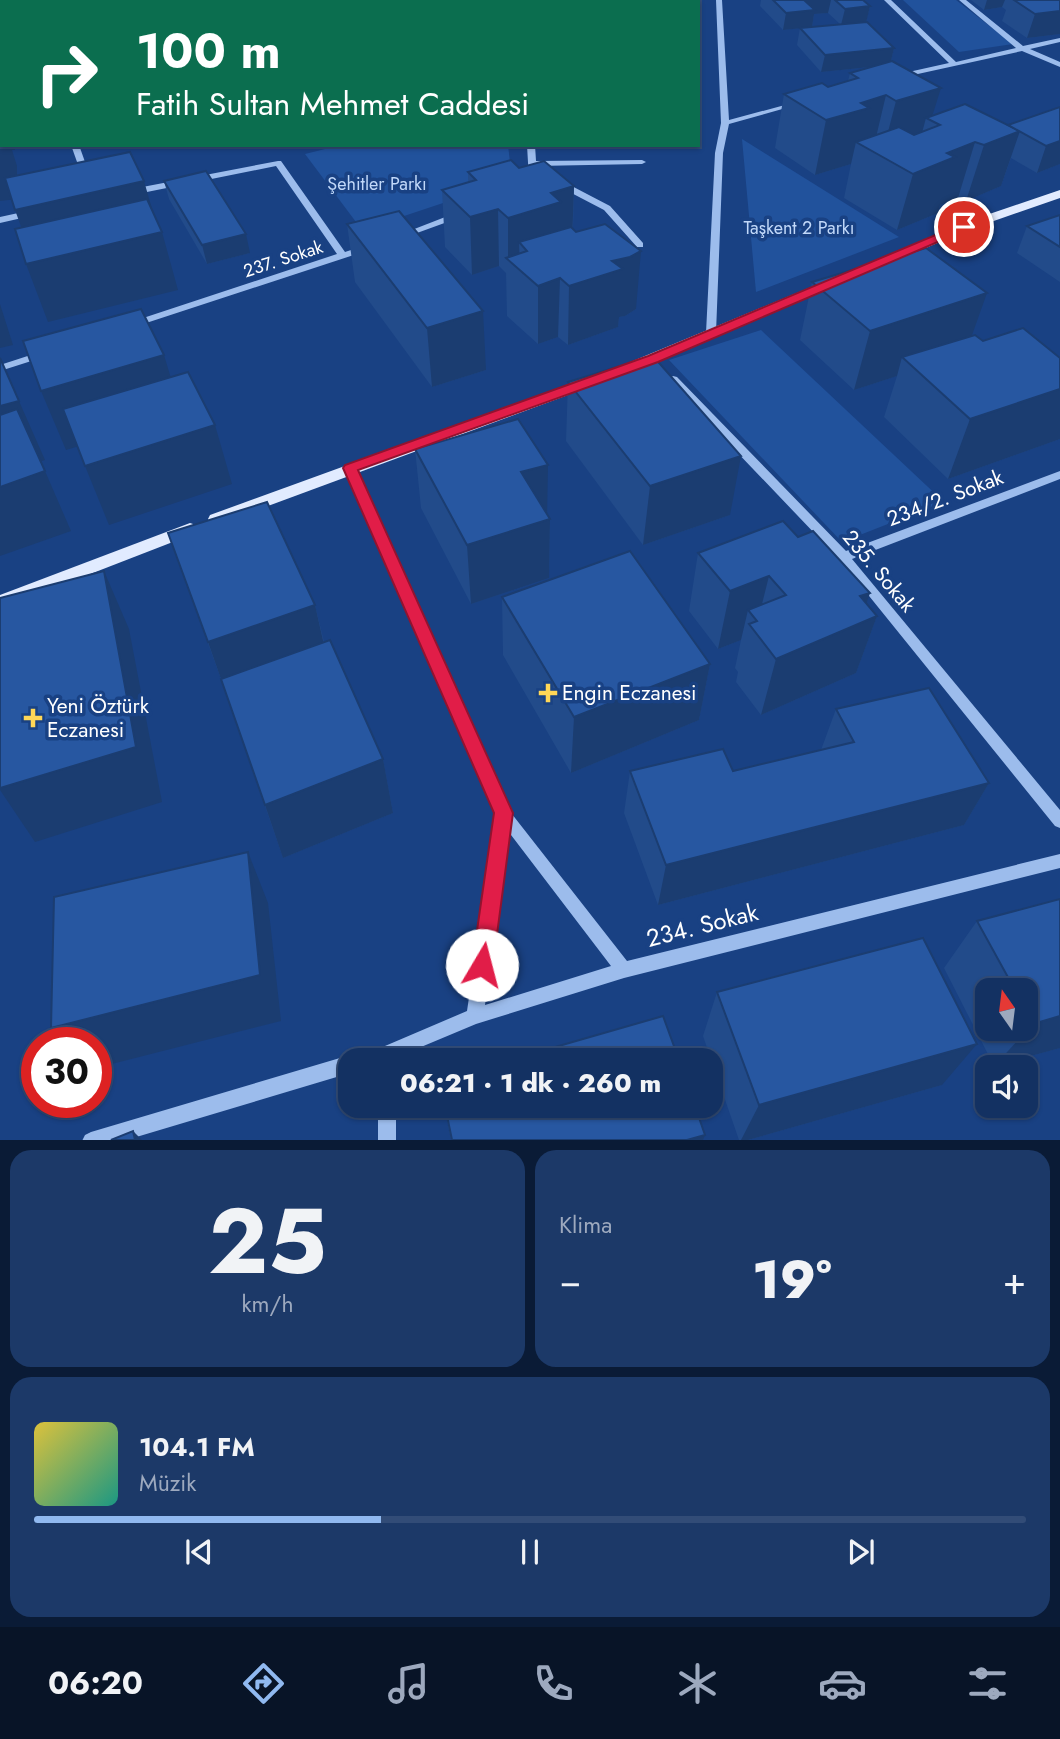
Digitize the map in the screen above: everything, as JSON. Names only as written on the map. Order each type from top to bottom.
[{"type":"main road","points":[[0,602],[350,468],[653,359],[964,227],[1060,194]]},
{"type":"street","points":[[711,333],[718,163],[725,123],[719,0]]},
{"type":"street","points":[[887,0],[953,63]]},
{"type":"street","points":[[962,0],[1019,47],[1060,65]]},
{"type":"street","points":[[886,80],[1019,47],[1060,40]]},
{"type":"street","points":[[725,123],[806,102]]},
{"type":"street","points":[[76,147],[90,189]]},
{"type":"street","points":[[521,191],[534,187],[530,147]]},
{"type":"street","points":[[532,166],[642,162]]},
{"type":"street","points":[[120,194],[278,163],[343,256]]},
{"type":"street","points":[[532,166],[543,174]]},
{"type":"street","points":[[554,180],[607,208],[640,245]]},
{"type":"street","points":[[394,238],[470,210]]},
{"type":"street","points":[[0,220],[40,211]]},
{"type":"street","name":"237. Sokak","points":[[119,329],[381,242]]},
{"type":"street","points":[[0,368],[53,351]]},
{"type":"street","name":"235. Sokak","points":[[653,359],[844,557],[1060,821]]},
{"type":"street","points":[[350,468],[503,813],[624,970]]},
{"type":"street","name":"234/2. Sokak","points":[[844,557],[1060,475]]},
{"type":"street","points":[[475,1016],[503,813]]},
{"type":"street","name":"234. Sokak","points":[[406,1048],[475,1016],[624,970],[1060,861]]},
{"type":"street","points":[[91,1140],[338,1068]]},
{"type":"street","points":[[387,1118],[387,1140]]},
{"type":"green space","points":[[903,0],[956,0],[1013,44],[959,52]]},
{"type":"green space","name":"Taşkent 2 Parkı","points":[[742,139],[899,237],[756,292]]},
{"type":"green space","name":"Şehitler Parkı","points":[[333,147],[508,147],[512,180],[362,230],[305,154]]},
{"type":"green space","points":[[761,330],[944,502],[842,542],[669,360]]},
{"type":"building","points":[[773,0],[804,0],[815,10],[786,13]]},
{"type":"building","points":[[835,0],[863,0],[870,6],[845,9]]},
{"type":"building","points":[[1014,0],[1060,0],[1060,11],[1035,14]]},
{"type":"building","points":[[867,22],[894,48],[825,55],[800,28]]},
{"type":"building","points":[[892,61],[941,88],[896,101],[886,95],[861,103],[869,108],[826,120],[784,94],[822,83],[828,87],[858,78],[850,73]]},
{"type":"building","points":[[965,104],[1020,131],[984,145],[975,142],[947,153],[955,157],[913,174],[856,142],[899,127],[914,135],[940,125],[926,118]]},
{"type":"building","points":[[1060,107],[1060,141],[1046,146],[1008,125]]},
{"type":"building","points":[[130,152],[144,181],[15,210],[5,178]]},
{"type":"building","points":[[511,160],[519,168],[544,161],[574,186],[551,193],[561,202],[508,218],[498,209],[470,217],[442,190],[476,180],[468,172]]},
{"type":"building","points":[[206,171],[246,234],[202,245],[164,181]]},
{"type":"building","points":[[147,199],[162,232],[26,264],[15,229]]},
{"type":"building","points":[[399,211],[483,311],[427,328],[347,224]]},
{"type":"building","points":[[1060,215],[1060,247],[1027,226]]},
{"type":"building","points":[[605,224],[641,251],[612,261],[623,269],[569,286],[560,278],[538,286],[506,258],[527,251],[519,242],[571,227],[576,232]]},
{"type":"building","points":[[926,248],[987,293],[870,331],[812,282]]},
{"type":"building","points":[[141,309],[164,355],[41,391],[23,341]]},
{"type":"building","points":[[1023,328],[1060,358],[1060,389],[970,419],[902,357],[975,335],[983,341]]},
{"type":"building","points":[[653,356],[741,456],[650,486],[568,382]]},
{"type":"building","points":[[0,358],[19,401],[0,406]]},
{"type":"building","points":[[188,372],[215,425],[85,466],[63,409]]},
{"type":"building","points":[[17,409],[45,471],[0,487],[0,415]]},
{"type":"building","points":[[518,419],[548,465],[521,472],[550,519],[467,545],[415,449]]},
{"type":"building","points":[[267,502],[315,605],[208,642],[168,533]]},
{"type":"building","points":[[783,521],[798,537],[813,531],[870,593],[860,596],[877,616],[776,659],[749,624],[757,621],[748,610],[786,595],[769,576],[730,591],[698,553]]},
{"type":"building","points":[[630,551],[710,664],[574,717],[502,597]]},
{"type":"building","points":[[104,571],[136,747],[0,788],[0,598]]},
{"type":"building","points":[[330,640],[383,759],[265,805],[221,679]]},
{"type":"building","points":[[929,688],[989,783],[666,865],[630,771],[723,749],[733,771],[854,742],[836,709]]},
{"type":"building","points":[[248,852],[260,975],[51,1027],[54,897]]},
{"type":"building","points":[[1060,899],[1060,1016],[1038,1023],[1038,978],[1008,978],[977,921]]},
{"type":"building","points":[[923,938],[977,1044],[759,1105],[717,992]]},
{"type":"building","points":[[663,1016],[675,1048],[552,1048]]},
{"type":"building","points":[[447,1118],[699,1118],[705,1135],[687,1140],[452,1140]]},
{"type":"building","points":[[133,1131],[135,1140],[111,1140]]},
{"type":"place","name":"Engin Eczanesi","points":[[548,693]]},
{"type":"place","name":"Yeni Öztürk Eczanesi","points":[[33,718]]},
{"type":"route","points":[[482,965],[503,813],[350,468],[653,359],[964,227]]}]
